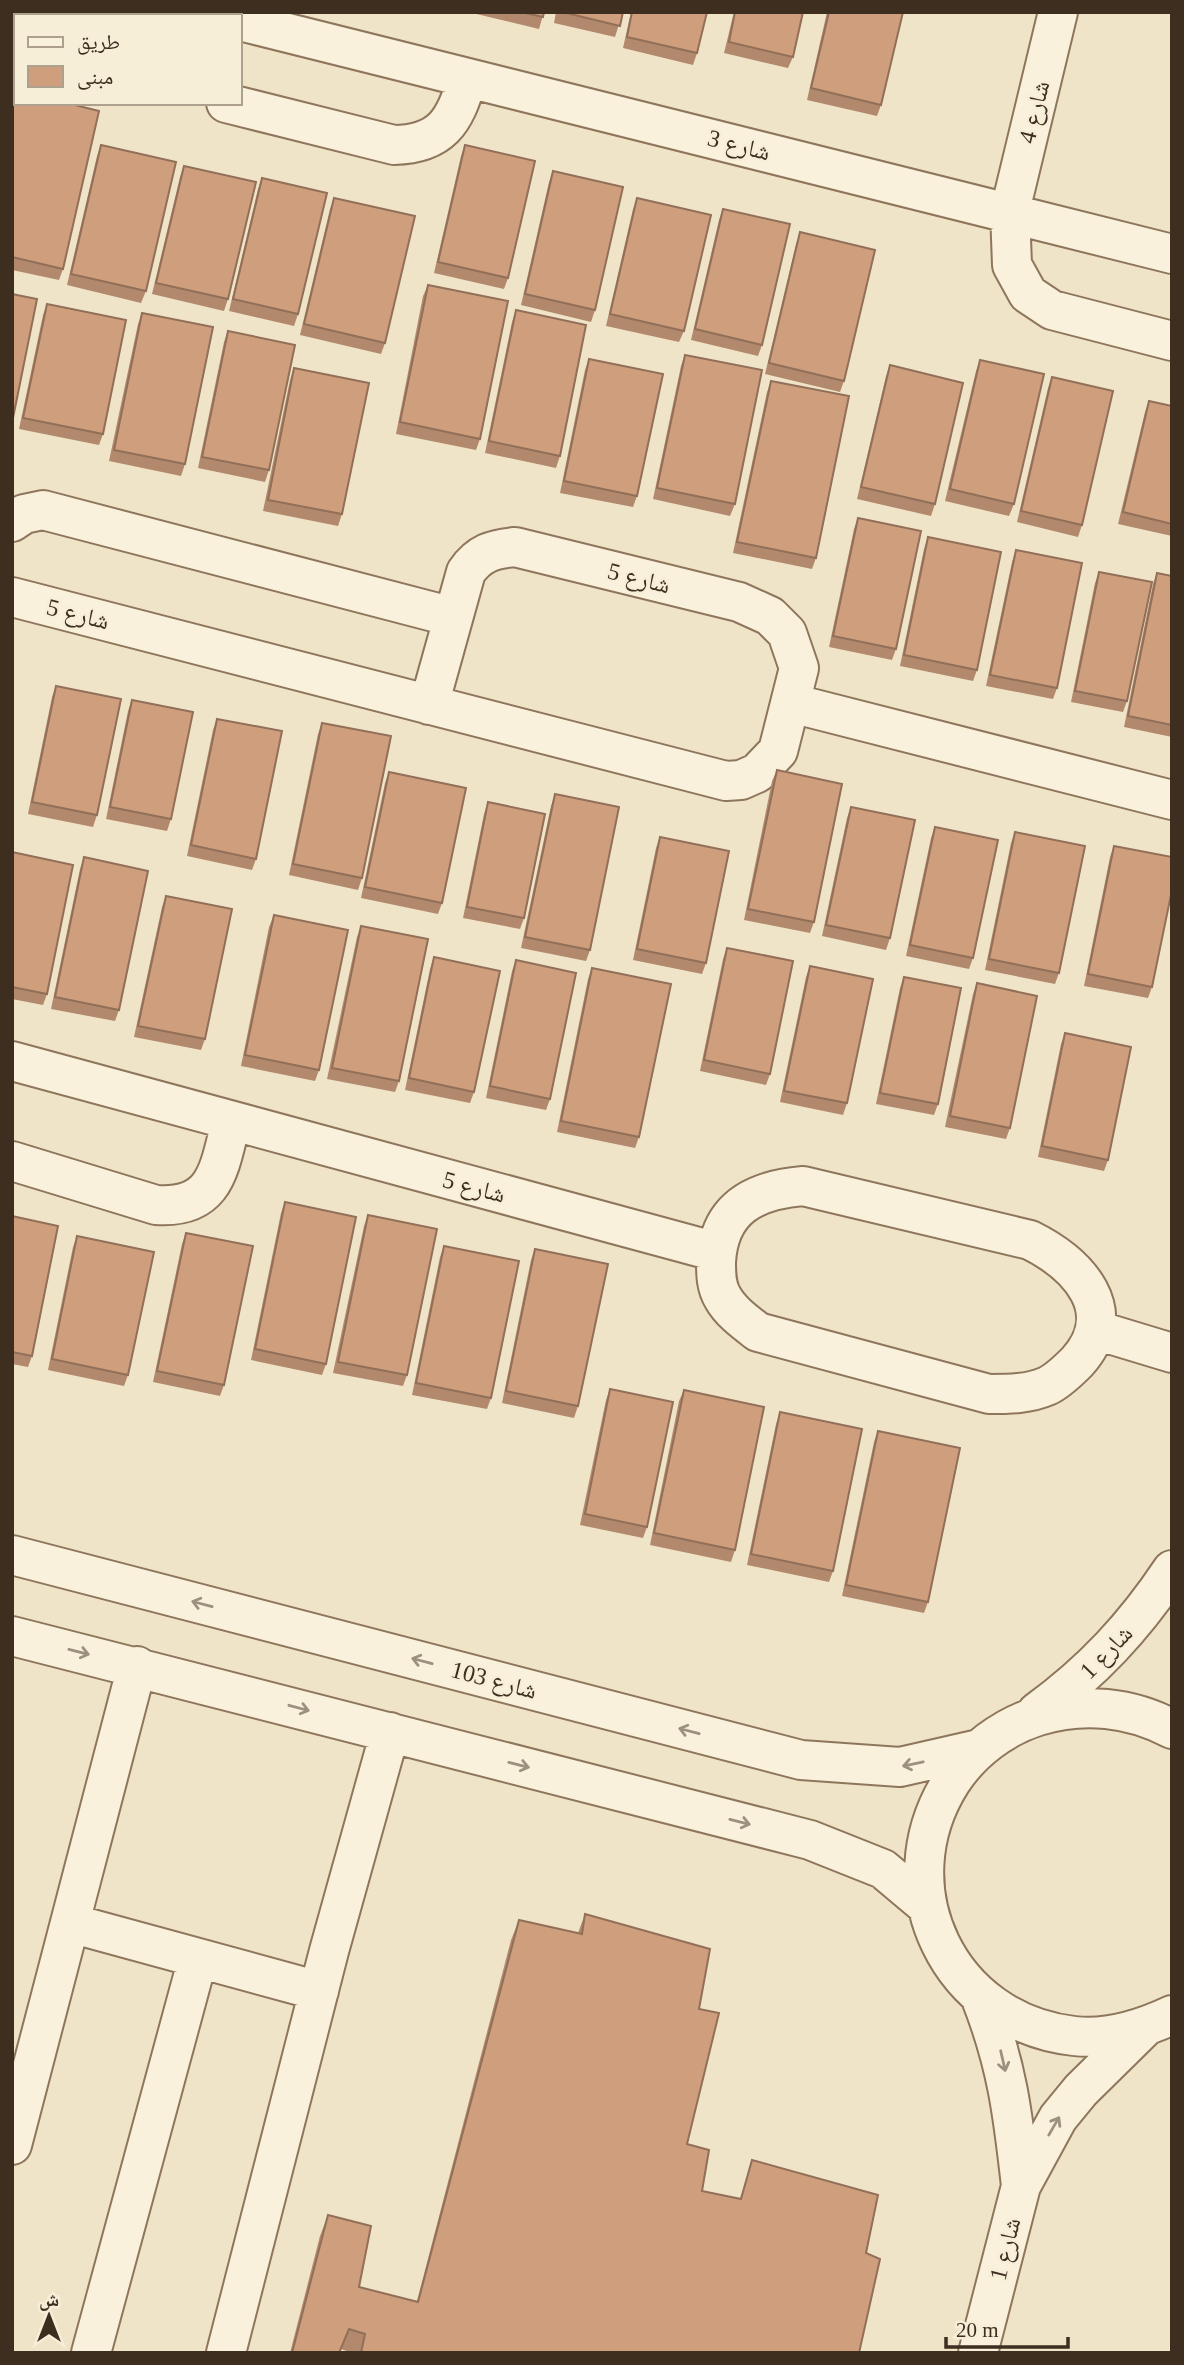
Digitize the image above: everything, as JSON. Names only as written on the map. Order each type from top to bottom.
[{"type":"street","name":"شارع 4","points":[[1010,211],[1058,12]]},
{"type":"street","name":"شارع 3","points":[[242,23],[1010,211],[1172,254]]},
{"type":"street","points":[[234,105],[394,145],[416,144],[439,133],[451,122],[467,79]]},
{"type":"street","points":[[1010,211],[1012,265],[1028,294],[1052,310],[1172,341]]},
{"type":"street","points":[[12,522],[24,514],[43,510],[453,617]]},
{"type":"street","name":"شارع 5","points":[[12,597],[429,705],[726,781],[741,780],[757,772],[778,751],[799,668],[787,633],[769,616],[739,602],[515,547],[493,549],[474,559],[466,572],[429,705]]},
{"type":"street","points":[[791,703],[1172,800]]},
{"type":"street","name":"شارع 5","points":[[12,1061],[717,1252]]},
{"type":"street","points":[[12,1161],[156,1205],[176,1206],[192,1201],[208,1189],[217,1175],[231,1122]]},
{"type":"street","points":[[803,1186],[1030,1240],[1067,1262],[1086,1284],[1095,1307],[1096,1330],[1087,1351],[1049,1385],[1024,1393],[989,1394],[758,1332],[732,1311],[722,1297],[716,1276],[717,1252],[723,1230],[734,1211],[752,1198],[775,1188],[803,1186]]},
{"type":"street","points":[[1096,1330],[1172,1353]]},
{"type":"street","name":"شارع 103","points":[[12,1555],[801,1760],[900,1766],[979,1749]]},
{"type":"street","name":"شارع 1","points":[[1026,1720],[1074,1685],[1106,1656],[1142,1614],[1172,1570]]},
{"type":"street","points":[[12,1636],[810,1840],[883,1869],[927,1906]]},
{"type":"street","points":[[12,2144],[137,1666]]},
{"type":"street","points":[[1158,2021],[1111,2035],[1076,2036],[1031,2025],[1009,2016],[981,1996],[946,1955],[927,1906],[923,1877],[932,1821],[959,1770],[979,1749],[1026,1720],[1049,1712],[1098,1708],[1147,1718],[1172,1730]]},
{"type":"street","points":[[226,2353],[319,1991],[390,1732]]},
{"type":"street","points":[[70,1923],[319,1991]]},
{"type":"street","points":[[91,2353],[198,1958]]},
{"type":"street","name":"شارع 1","points":[[981,1996],[998,2042],[1012,2099],[1021,2186]]},
{"type":"street","name":"شارع 1","points":[[978,2353],[1021,2186],[1058,2118],[1081,2090],[1158,2021]]},
{"type":"building","points":[[521,12],[544,12],[543,17]]},
{"type":"building","points":[[562,12],[623,12],[620,26]]},
{"type":"building","points":[[632,12],[707,12],[697,53],[627,37]]},
{"type":"building","points":[[735,12],[803,12],[793,57],[729,42]]},
{"type":"building","points":[[829,12],[903,12],[881,105],[811,88]]},
{"type":"building","points":[[14,91],[14,105],[75,105],[99,111],[63,269],[12,257]]},
{"type":"building","points":[[101,145],[176,162],[146,291],[71,274]]},
{"type":"building","points":[[465,145],[535,161],[508,278],[438,262]]},
{"type":"building","points":[[184,166],[256,182],[228,299],[156,283]]},
{"type":"building","points":[[553,171],[623,187],[595,310],[525,294]]},
{"type":"building","points":[[262,178],[327,193],[298,314],[233,299]]},
{"type":"building","points":[[334,198],[415,216],[385,343],[304,324]]},
{"type":"building","points":[[637,198],[711,215],[684,331],[610,314]]},
{"type":"building","points":[[723,209],[790,224],[762,345],[695,329]]},
{"type":"building","points":[[800,232],[875,250],[844,381],[769,363]]},
{"type":"building","points":[[428,285],[508,301],[480,439],[400,422]]},
{"type":"building","points":[[12,294],[37,299],[13,418],[12,418]]},
{"type":"building","points":[[47,304],[126,320],[103,434],[23,418]]},
{"type":"building","points":[[516,310],[586,325],[560,456],[489,441]]},
{"type":"building","points":[[142,313],[213,327],[185,464],[114,450]]},
{"type":"building","points":[[228,331],[295,345],[269,470],[202,457]]},
{"type":"building","points":[[685,355],[762,370],[735,504],[657,488]]},
{"type":"building","points":[[589,359],[663,374],[637,496],[564,481]]},
{"type":"building","points":[[980,360],[1044,374],[1014,504],[950,489]]},
{"type":"building","points":[[890,365],[963,383],[935,504],[861,487]]},
{"type":"building","points":[[294,368],[369,383],[342,514],[268,500]]},
{"type":"building","points":[[1052,377],[1113,391],[1082,525],[1021,511]]},
{"type":"building","points":[[771,381],[849,396],[816,558],[737,542]]},
{"type":"building","points":[[1149,401],[1172,406],[1172,524],[1123,512]]},
{"type":"building","points":[[858,518],[921,531],[896,649],[833,636]]},
{"type":"building","points":[[928,537],[1001,552],[977,670],[904,655]]},
{"type":"building","points":[[1016,550],[1082,563],[1057,688],[990,675]]},
{"type":"building","points":[[1099,572],[1152,582],[1127,701],[1075,691]]},
{"type":"building","points":[[1157,573],[1172,576],[1172,725],[1128,716]]},
{"type":"building","points":[[56,686],[121,699],[97,815],[32,802]]},
{"type":"building","points":[[132,700],[193,712],[171,819],[110,807]]},
{"type":"building","points":[[217,719],[282,731],[256,859],[191,845]]},
{"type":"building","points":[[322,723],[391,736],[362,878],[293,864]]},
{"type":"building","points":[[777,770],[842,784],[814,922],[748,909]]},
{"type":"building","points":[[389,772],[466,788],[442,903],[365,887]]},
{"type":"building","points":[[555,794],[619,807],[590,950],[525,937]]},
{"type":"building","points":[[488,802],[545,814],[524,918],[467,907]]},
{"type":"building","points":[[851,807],[915,820],[890,938],[826,925]]},
{"type":"building","points":[[935,827],[998,840],[973,958],[910,945]]},
{"type":"building","points":[[1015,832],[1085,846],[1059,973],[989,959]]},
{"type":"building","points":[[660,837],[729,851],[706,963],[637,949]]},
{"type":"building","points":[[1114,846],[1172,857],[1172,890],[1152,987],[1088,974]]},
{"type":"building","points":[[12,852],[73,865],[47,994],[12,987]]},
{"type":"building","points":[[84,857],[148,871],[119,1010],[55,997]]},
{"type":"building","points":[[166,896],[232,909],[205,1039],[138,1026]]},
{"type":"building","points":[[274,915],[348,930],[319,1070],[245,1055]]},
{"type":"building","points":[[361,926],[428,939],[399,1081],[332,1068]]},
{"type":"building","points":[[727,948],[793,961],[770,1074],[704,1060]]},
{"type":"building","points":[[434,957],[500,971],[474,1092],[409,1078]]},
{"type":"building","points":[[516,960],[576,973],[550,1099],[490,1086]]},
{"type":"building","points":[[810,966],[873,979],[847,1103],[784,1091]]},
{"type":"building","points":[[592,968],[671,984],[639,1137],[561,1121]]},
{"type":"building","points":[[904,977],[961,988],[938,1104],[880,1093]]},
{"type":"building","points":[[977,983],[1037,996],[1010,1128],[950,1116]]},
{"type":"building","points":[[1065,1033],[1131,1047],[1108,1160],[1042,1146]]},
{"type":"building","points":[[285,1202],[356,1217],[326,1364],[255,1349]]},
{"type":"building","points":[[368,1215],[437,1229],[407,1375],[338,1362]]},
{"type":"building","points":[[12,1216],[58,1226],[32,1356],[12,1352]]},
{"type":"building","points":[[186,1233],[253,1246],[224,1385],[157,1371]]},
{"type":"building","points":[[77,1236],[154,1252],[128,1375],[52,1359]]},
{"type":"building","points":[[444,1246],[519,1261],[491,1398],[416,1383]]},
{"type":"building","points":[[535,1249],[608,1264],[578,1406],[506,1391]]},
{"type":"building","points":[[610,1389],[673,1402],[647,1527],[585,1514]]},
{"type":"building","points":[[684,1390],[764,1407],[735,1550],[654,1533]]},
{"type":"building","points":[[780,1412],[862,1429],[833,1571],[751,1554]]},
{"type":"building","points":[[878,1431],[960,1448],[928,1602],[846,1585]]},
{"type":"building","points":[[585,1914],[710,1949],[699,2009],[719,2013],[687,2144],[709,2150],[702,2191],[741,2199],[752,2160],[878,2195],[866,2253],[880,2259],[859,2353],[361,2353],[365,2334],[349,2329],[339,2353],[292,2353],[328,2215],[371,2226],[359,2287],[418,2302],[519,1920],[582,1934]]}]
